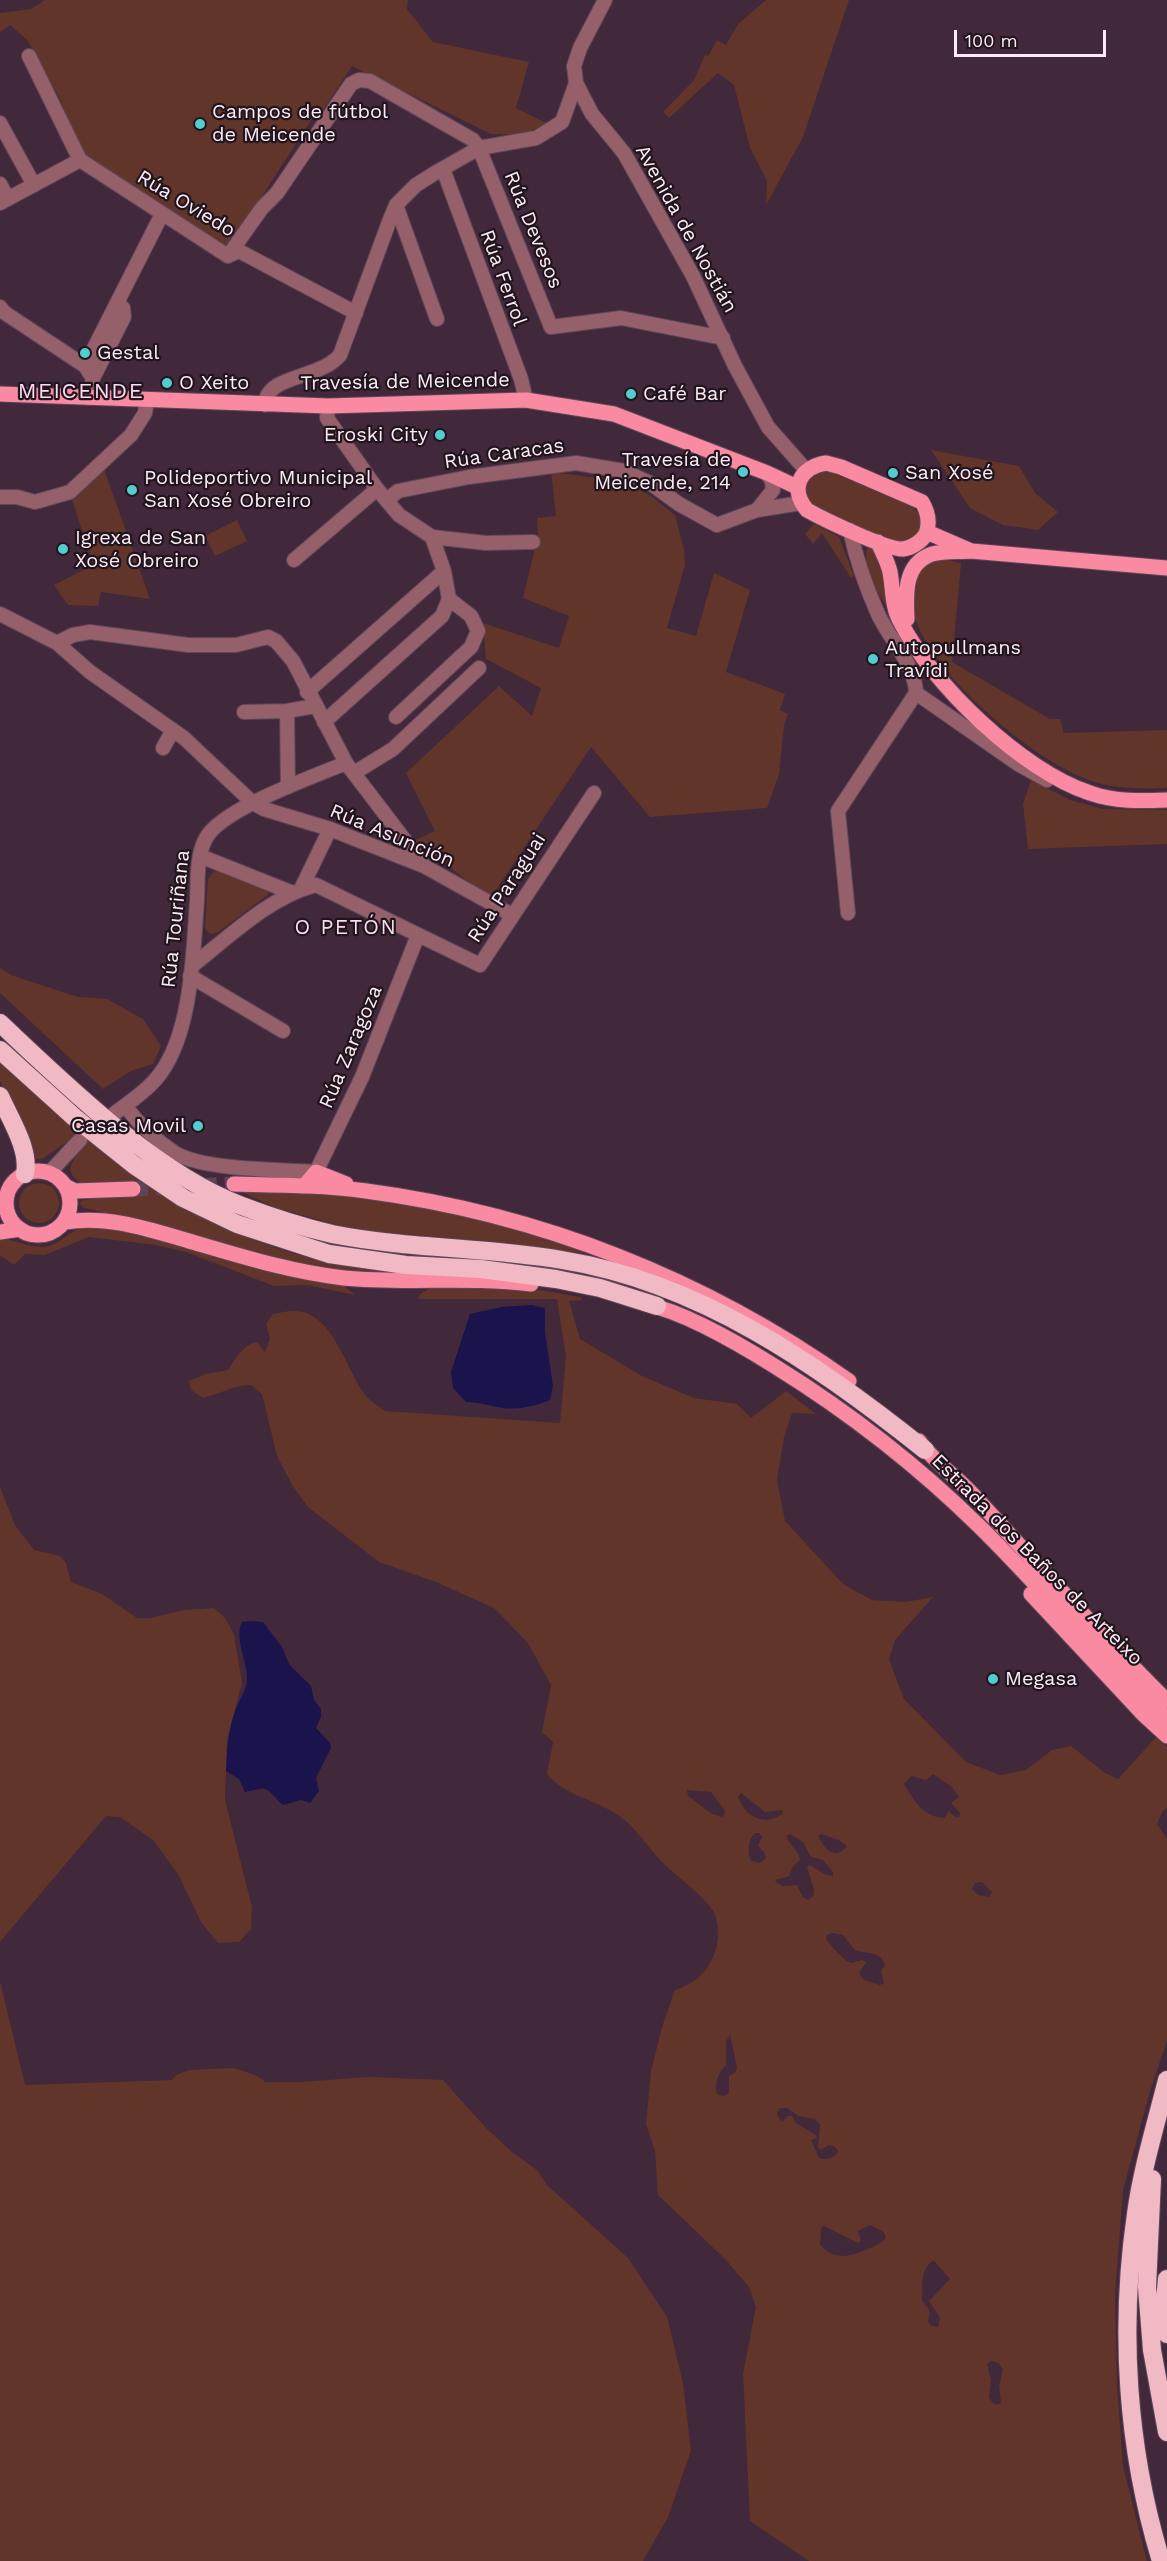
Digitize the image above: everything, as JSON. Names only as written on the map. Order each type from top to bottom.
[{"type":"highway","points":[[0,1023],[92,1107],[148,1152],[191,1180],[239,1205],[332,1233],[408,1244],[562,1260],[606,1269],[646,1282],[726,1316],[782,1347],[876,1411],[926,1450]]},
{"type":"highway","points":[[0,1050],[74,1117],[134,1165],[183,1198],[237,1224],[329,1254],[406,1265],[481,1269],[556,1279],[600,1288],[657,1306]]},
{"type":"highway","points":[[0,1096],[24,1150],[25,1174]]},
{"type":"highway","points":[[1161,2561],[1138,2463],[1128,2381],[1128,2301],[1136,2213],[1167,2080]]},
{"type":"highway","points":[[1154,2130],[1147,2287],[1152,2350],[1167,2432]]},
{"type":"highway","points":[[1167,2279],[1165,2301],[1167,2334]]},
{"type":"main road","name":"Travesía de Meicende","points":[[0,394],[328,406],[525,400],[614,414],[797,487]]},
{"type":"main road","points":[[826,463],[908,495],[921,502],[927,510],[927,532],[916,545],[903,549],[878,542],[815,515],[801,503],[797,487],[806,470],[826,463]]},
{"type":"main road","points":[[927,532],[971,551]]},
{"type":"main road","points":[[878,542],[890,571],[898,618],[914,646],[929,667],[985,726],[1041,768],[1089,793],[1108,798],[1167,800]]},
{"type":"main road","points":[[903,549],[898,566],[898,584],[900,599],[914,646]]},
{"type":"main road","points":[[907,620],[906,587],[911,573],[919,563],[933,554],[971,551],[1167,567]]},
{"type":"main road","points":[[65,1186],[70,1204],[65,1222],[49,1233],[29,1234],[20,1229],[8,1214],[4,1198],[11,1186],[25,1174],[41,1171],[49,1173],[75,1191],[133,1189]]},
{"type":"main road","points":[[304,1185],[316,1172],[365,1191]]},
{"type":"main road","points":[[234,1184],[304,1185],[365,1191]]},
{"type":"main road","name":"Estrada dos Baños de Arteixo","points":[[365,1191],[438,1203],[527,1224],[596,1246],[678,1281],[769,1327],[814,1357],[909,1428],[926,1450],[974,1495],[1057,1588],[1167,1701]]},
{"type":"main road","name":"Estrada dos Baños de Arteixo","points":[[65,1222],[85,1218],[103,1219],[265,1263],[336,1276],[519,1282],[597,1293],[657,1306],[708,1329],[759,1356],[853,1419],[913,1466],[979,1526],[1167,1719]]},
{"type":"main road","points":[[0,1232],[20,1229]]},
{"type":"main road","points":[[913,1466],[1088,1656],[1167,1736]]},
{"type":"main road","points":[[974,1495],[1042,1560],[1167,1688]]},
{"type":"street","points":[[265,405],[265,395],[279,384],[324,369],[340,356],[396,205],[416,185],[479,148],[536,138],[562,122],[576,83],[574,66],[580,48],[605,0]]},
{"type":"street","points":[[0,184],[4,201],[81,160],[29,56]]},
{"type":"street","name":"Rúa Oviedo","points":[[81,160],[228,256],[262,208],[278,193],[351,84],[359,80],[370,81],[473,140],[479,148]]},
{"type":"street","name":"Avenida de Nostián","points":[[576,83],[592,114],[624,153],[693,276],[735,366],[768,427],[806,470]]},
{"type":"street","points":[[0,123],[34,185]]},
{"type":"street","name":"Rúa Devesos","points":[[479,148],[551,327],[621,318],[723,338]]},
{"type":"street","name":"Rúa Ferrol","points":[[443,169],[521,379],[525,400]]},
{"type":"street","points":[[396,205],[437,319]]},
{"type":"street","points":[[89,398],[89,372],[117,303],[162,214]]},
{"type":"street","points":[[228,256],[239,251],[356,312]]},
{"type":"street","points":[[0,307],[5,313],[89,372]]},
{"type":"street","points":[[0,497],[17,497],[35,502],[70,492],[131,435],[145,413],[147,400]]},
{"type":"street","points":[[328,406],[327,418],[377,489],[399,515],[432,537],[486,543],[533,542]]},
{"type":"street","name":"Rúa Caracas","points":[[387,500],[399,491],[469,477],[576,463],[624,471],[650,483],[679,504],[717,525],[758,510],[801,503]]},
{"type":"street","points":[[758,510],[772,490],[772,481],[766,473]]},
{"type":"street","points":[[294,560],[377,489]]},
{"type":"street","points":[[848,913],[838,811],[916,693],[916,679],[879,615],[855,556],[850,530]]},
{"type":"street","points":[[324,722],[442,615],[450,599],[444,571],[432,537]]},
{"type":"street","points":[[307,692],[444,571]]},
{"type":"street","points":[[396,717],[471,647],[478,631],[471,616],[450,599]]},
{"type":"street","points":[[0,614],[57,643],[90,672],[184,738],[253,803]]},
{"type":"street","points":[[57,643],[73,635],[90,632],[188,645],[236,645],[268,637],[276,641],[293,661],[307,692],[350,768],[424,866]]},
{"type":"street","name":"Rúa Touriñana","points":[[316,1172],[215,1165],[176,1154],[136,1120],[120,1110],[160,1074],[182,1029],[191,971],[200,856],[206,837],[219,824],[253,803],[288,787],[350,768],[393,749],[479,668]]},
{"type":"street","points":[[916,693],[1018,764],[1070,790],[1089,793]]},
{"type":"street","points":[[244,712],[287,711],[315,706]]},
{"type":"street","points":[[287,711],[288,787]]},
{"type":"street","points":[[163,748],[173,730]]},
{"type":"street","name":"Rúa Paraguai","points":[[200,856],[297,891],[316,885],[480,965],[594,793]]},
{"type":"street","name":"Rúa Asunción","points":[[253,803],[264,810],[330,829],[424,866],[512,915]]},
{"type":"street","points":[[283,1032],[191,971],[271,906],[297,891],[330,829]]},
{"type":"street","name":"Rúa Zaragoza","points":[[316,1172],[362,1077],[418,935]]},
{"type":"street","points":[[49,1173],[80,1140]]},
{"type":"shaded area","points":[[45,0],[408,0],[407,9],[433,42],[529,62],[516,108],[546,123],[524,135],[491,134],[352,66],[319,116],[315,114],[228,249],[83,157],[60,99],[28,41],[10,25],[0,32],[0,13],[31,9]]},
{"type":"shaded area","points":[[766,0],[849,0],[803,137],[766,205],[767,181],[750,148],[734,85],[718,73],[669,118],[663,112],[694,80],[705,55],[708,56],[717,40],[726,45],[738,24]]},
{"type":"shaded area","points":[[931,450],[1019,466],[1035,493],[1058,512],[1038,530],[1003,525],[970,508]]},
{"type":"shaded area","points":[[104,469],[150,599],[101,592],[98,606],[68,605],[54,585],[93,565],[72,499]]},
{"type":"shaded area","points":[[827,471],[911,504],[921,517],[920,531],[910,540],[897,542],[815,509],[807,497],[807,485],[814,476]]},
{"type":"shaded area","points":[[551,472],[622,481],[651,496],[675,515],[684,549],[685,565],[667,628],[696,636],[714,573],[750,590],[726,672],[785,694],[780,710],[788,714],[784,725],[779,774],[767,808],[650,817],[591,747],[492,896],[413,841],[435,831],[406,773],[499,686],[532,716],[541,688],[486,659],[483,623],[559,648],[569,616],[523,598],[538,537],[537,518],[556,516]]},
{"type":"shaded area","points":[[237,520],[247,541],[215,556],[205,536]]},
{"type":"shaded area","points":[[814,524],[839,537],[854,576],[851,578],[822,533],[813,544],[805,534]]},
{"type":"shaded area","points":[[868,546],[874,548],[884,572],[890,609],[880,597],[868,570],[866,552]]},
{"type":"shaded area","points":[[946,560],[961,563],[952,662],[1050,719],[1060,719],[1064,733],[1167,730],[1167,788],[1112,786],[1081,777],[1032,748],[1004,728],[977,704],[952,678],[932,651],[917,625],[911,600],[914,577],[933,561]]},
{"type":"shaded area","points":[[1031,780],[1070,800],[1103,809],[1167,810],[1167,844],[1028,849],[1023,804]]},
{"type":"shaded area","points":[[218,870],[268,891],[269,894],[217,933],[210,934],[205,928],[208,879]]},
{"type":"shaded area","points":[[0,968],[11,975],[78,997],[107,999],[143,1019],[161,1046],[153,1064],[131,1071],[103,1089],[0,993]]},
{"type":"shaded area","points":[[0,1060],[114,1159],[153,1187],[194,1212],[238,1233],[285,1251],[352,1267],[399,1272],[399,1275],[359,1274],[279,1260],[84,1208],[80,1204],[81,1201],[98,1197],[76,1179],[71,1169],[77,1155],[86,1145],[77,1135],[42,1159],[34,1159],[0,1081]]},
{"type":"shaded area","points":[[39,1183],[53,1189],[59,1203],[53,1217],[39,1223],[25,1217],[19,1203],[25,1189]]},
{"type":"shaded area","points":[[233,1188],[358,1195],[485,1218],[590,1250],[589,1254],[509,1243],[370,1231],[276,1208]]},
{"type":"shaded area","points":[[83,1227],[114,1229],[341,1283],[355,1295],[307,1285],[274,1286],[186,1252],[156,1245],[89,1237],[45,1255],[25,1254],[14,1265],[0,1255],[0,1239],[43,1247],[58,1242]]},
{"type":"shaded area","points":[[432,1287],[528,1288],[581,1297],[582,1300],[569,1301],[580,1339],[642,1376],[694,1398],[737,1404],[751,1418],[786,1391],[816,1414],[792,1413],[784,1437],[777,1480],[785,1521],[843,1584],[872,1600],[905,1602],[933,1597],[895,1640],[889,1659],[904,1699],[966,1762],[1000,1775],[1026,1770],[1052,1750],[1071,1746],[1105,1773],[1118,1779],[1156,1737],[1167,1747],[1167,1808],[1162,1812],[1157,1824],[1167,1839],[1167,2041],[1150,2091],[1123,2190],[1115,2294],[1117,2385],[1123,2466],[1147,2561],[809,2561],[750,2521],[743,2373],[756,2307],[749,2287],[725,2259],[658,2195],[655,2151],[646,2124],[651,2071],[662,2027],[675,1990],[699,1977],[716,1950],[718,1927],[713,1911],[703,1898],[661,1861],[627,1822],[604,1807],[561,1787],[547,1774],[553,1742],[542,1732],[551,1685],[528,1643],[494,1608],[436,1582],[379,1562],[308,1507],[292,1485],[277,1456],[262,1394],[251,1385],[233,1388],[203,1398],[191,1390],[189,1381],[206,1374],[228,1370],[240,1353],[252,1343],[257,1342],[265,1352],[270,1339],[266,1324],[273,1314],[299,1311],[314,1317],[329,1332],[365,1395],[385,1411],[560,1423],[566,1357],[557,1299],[418,1299],[420,1294]],"holes":[[[933,1774],[952,1787],[959,1797],[951,1803],[960,1813],[959,1817],[948,1811],[945,1818],[931,1815],[920,1807],[904,1784],[911,1776],[926,1780]],[[687,1790],[711,1792],[725,1811],[723,1817],[712,1814],[688,1796]],[[741,1793],[765,1812],[782,1810],[783,1813],[770,1819],[763,1819],[756,1818],[745,1809],[738,1796]],[[755,1833],[759,1833],[762,1837],[758,1846],[766,1858],[760,1863],[751,1861],[749,1850]],[[790,1834],[803,1842],[811,1857],[823,1860],[833,1872],[833,1876],[826,1875],[810,1865],[807,1867],[814,1890],[813,1896],[808,1900],[803,1897],[797,1885],[783,1886],[775,1880],[789,1876],[793,1866],[800,1860],[786,1836]],[[821,1834],[839,1840],[847,1846],[843,1851],[834,1853],[823,1845],[818,1836]],[[982,1882],[992,1892],[989,1897],[978,1895],[972,1889],[975,1883]],[[832,1933],[843,1935],[855,1950],[880,1957],[885,1965],[881,1971],[884,1983],[880,1985],[864,1980],[859,1973],[866,1962],[846,1961],[826,1940],[827,1935]],[[730,2035],[737,2067],[736,2072],[729,2076],[729,2093],[724,2096],[717,2094],[716,2086],[719,2075],[726,2065],[726,2041]],[[780,2108],[787,2108],[799,2116],[815,2119],[820,2125],[818,2147],[821,2150],[829,2145],[834,2146],[838,2151],[830,2158],[819,2158],[811,2140],[817,2138],[816,2135],[796,2123],[792,2116],[788,2116],[783,2121],[777,2114]],[[870,2225],[884,2232],[886,2238],[877,2245],[856,2253],[838,2256],[820,2245],[821,2228],[824,2226],[858,2243],[861,2241],[858,2231]],[[934,2261],[950,2279],[929,2301],[940,2318],[938,2327],[931,2326],[928,2321],[929,2311],[922,2300],[924,2274],[928,2265]],[[991,2361],[999,2363],[1003,2370],[999,2386],[1001,2403],[995,2405],[989,2398],[991,2380],[987,2364]]]},
{"type":"shaded area","points":[[531,1305],[545,1308],[545,1332],[553,1386],[550,1400],[533,1406],[515,1408],[466,1402],[453,1388],[451,1372],[470,1314],[502,1307]]},
{"type":"shaded area","points":[[0,1487],[15,1525],[34,1550],[60,1556],[66,1563],[71,1582],[102,1594],[137,1618],[150,1618],[184,1610],[214,1608],[225,1618],[234,1634],[242,1683],[227,1740],[225,1800],[252,1907],[251,1929],[239,1942],[218,1943],[201,1922],[178,1874],[153,1840],[120,1817],[106,1816],[0,1942]]},
{"type":"shaded area","points":[[242,1622],[263,1622],[282,1647],[289,1664],[311,1686],[314,1700],[321,1709],[321,1717],[316,1728],[330,1743],[331,1748],[316,1778],[319,1791],[310,1803],[301,1800],[283,1805],[267,1789],[245,1792],[239,1779],[226,1771],[231,1726],[247,1681],[239,1634]]},
{"type":"shaded area","points":[[0,1981],[25,2085],[172,2080],[176,2075],[189,2070],[234,2068],[255,2075],[266,2082],[370,2077],[443,2080],[486,2128],[512,2152],[537,2170],[547,2185],[628,2258],[667,2317],[683,2383],[691,2451],[668,2517],[643,2561],[0,2561]]},
{"type":"tunnel","points":[[133,1189],[234,1184]]},
{"type":"place","name":"Campos de fútbol de Meicende","points":[[200,124]]},
{"type":"place","name":"Gestal","points":[[85,353]]},
{"type":"place","name":"O Xeito","points":[[167,383]]},
{"type":"place","name":"Café Bar","points":[[631,394]]},
{"type":"place","name":"Eroski City","points":[[440,435]]},
{"type":"place","name":"Travesía de Meicende, 214","points":[[743,472]]},
{"type":"place","name":"San Xosé","points":[[893,473]]},
{"type":"place","name":"Polideportivo Municipal San Xosé Obreiro","points":[[132,490]]},
{"type":"place","name":"Igrexa de San Xosé Obreiro","points":[[63,549]]},
{"type":"place","name":"Autopullmans Travidi","points":[[873,659]]},
{"type":"place","name":"Casas Movil","points":[[198,1126]]},
{"type":"place","name":"Megasa","points":[[993,1679]]},
{"type":"district","name":"MEICENDE","points":[[81,392]]},
{"type":"district","name":"O PETÓN","points":[[346,928]]}]
